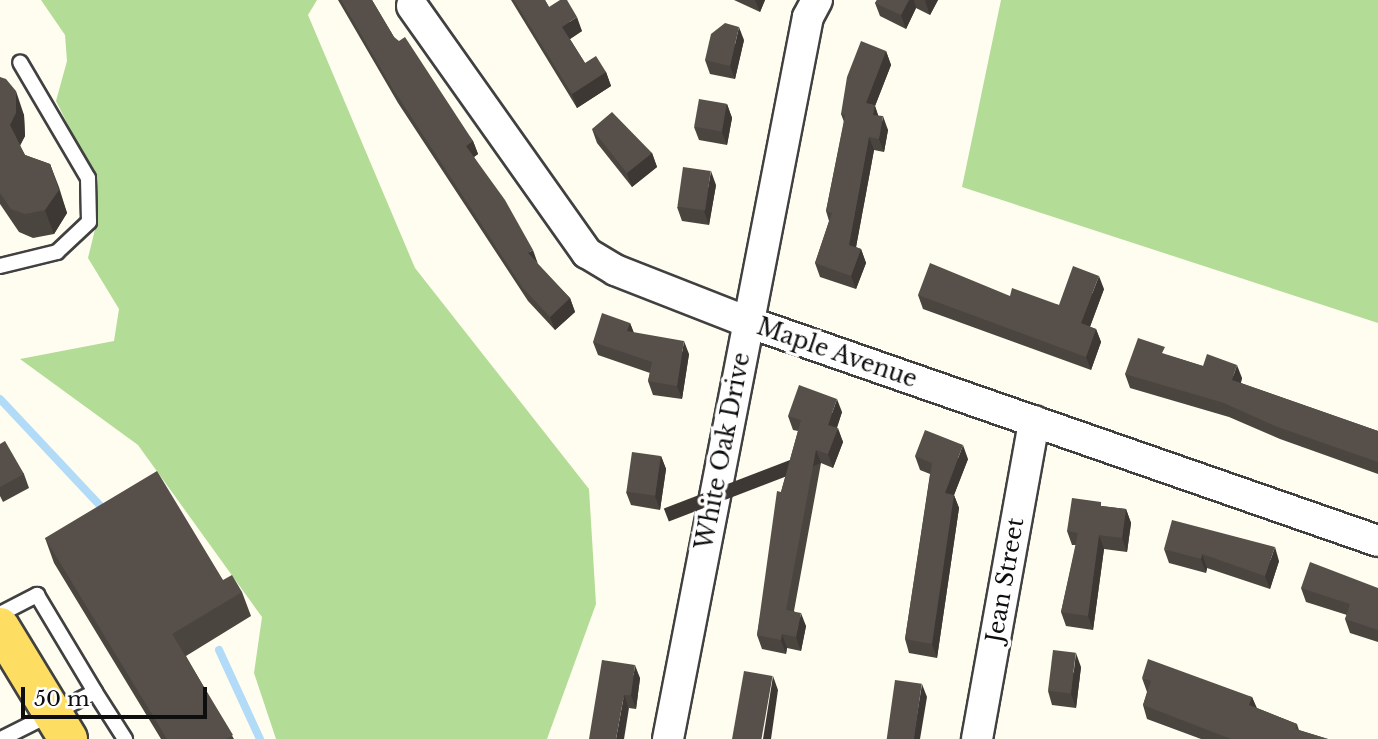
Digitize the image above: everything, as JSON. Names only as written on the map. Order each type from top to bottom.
[{"type":"main road","points":[[0,627],[60,727]]},
{"type":"street","name":"White Oak Drive","points":[[668,739],[808,17],[817,0]]},
{"type":"street","name":"Maple Avenue","points":[[412,6],[587,253],[615,270],[748,322],[1378,541]]},
{"type":"street","name":"Jean Street","points":[[977,739],[1034,421]]},
{"type":"lane","points":[[0,266],[57,252],[89,222],[88,178],[20,62]]},
{"type":"lane","points":[[0,614],[37,595],[125,739]]},
{"type":"lane","points":[[1,739],[60,727],[95,692]]},
{"type":"green space","points":[[41,0],[317,0],[308,15],[415,268],[589,489],[596,604],[547,739],[276,739],[254,673],[262,617],[138,445],[20,359],[114,341],[119,309],[88,258],[98,217],[96,181],[56,101],[67,61],[65,35]]},
{"type":"green space","points":[[1001,0],[1378,0],[1378,323],[962,187]]},
{"type":"building","points":[[341,0],[372,0],[394,37],[399,41],[405,37],[473,141],[466,146],[505,200],[533,250],[528,253],[570,298],[550,317],[523,288],[393,89]]},
{"type":"building","points":[[514,0],[545,0],[549,7],[560,0],[567,0],[577,17],[562,27],[585,63],[596,56],[606,72],[572,94]]},
{"type":"building","points":[[877,0],[909,0],[901,15],[875,3]]},
{"type":"building","points":[[725,23],[739,27],[730,66],[705,60],[711,34]]},
{"type":"building","points":[[861,41],[886,51],[866,103],[875,105],[873,115],[883,116],[879,139],[869,137],[849,245],[861,249],[851,276],[815,263],[832,213],[826,211],[845,115],[841,114],[847,77]]},
{"type":"building","points":[[0,77],[6,79],[16,91],[16,113],[10,125],[25,155],[50,164],[59,190],[45,210],[25,214],[11,209],[0,193]]},
{"type":"building","points":[[699,99],[727,104],[722,131],[694,127]]},
{"type":"building","points":[[612,112],[652,153],[627,173],[592,129]]},
{"type":"building","points":[[683,167],[711,171],[705,211],[677,207]]},
{"type":"building","points":[[930,263],[1010,296],[1012,288],[1059,305],[1073,266],[1099,276],[1081,323],[1096,329],[1086,357],[918,295]]},
{"type":"building","points":[[602,313],[630,323],[627,331],[684,341],[677,386],[648,381],[652,362],[593,342]]},
{"type":"building","points":[[1138,338],[1165,347],[1162,353],[1203,366],[1207,354],[1237,365],[1232,380],[1378,431],[1378,462],[1275,426],[1224,403],[1125,374]]},
{"type":"building","points":[[799,385],[837,399],[828,425],[838,428],[828,454],[816,450],[786,610],[801,613],[796,637],[782,634],[781,640],[757,635],[777,491],[781,492],[801,420],[788,416]]},
{"type":"building","points":[[925,430],[963,445],[945,493],[954,495],[932,644],[905,639],[932,463],[915,456]]},
{"type":"building","points":[[5,441],[24,474],[0,487],[0,444]]},
{"type":"building","points":[[632,452],[661,456],[655,496],[626,492]]},
{"type":"building","points":[[157,471],[223,580],[232,575],[242,592],[172,634],[233,735],[226,739],[167,739],[45,538]]},
{"type":"building","points":[[1072,498],[1126,509],[1122,538],[1099,535],[1088,616],[1061,612],[1078,533],[1067,531]]},
{"type":"building","points":[[1172,520],[1275,547],[1265,576],[1202,554],[1201,559],[1164,549]]},
{"type":"building","points":[[1310,562],[1378,588],[1378,630],[1345,619],[1350,604],[1301,588]]},
{"type":"building","points":[[1053,650],[1076,653],[1071,693],[1048,691]]},
{"type":"building","points":[[1148,659],[1252,697],[1249,705],[1297,724],[1295,729],[1328,739],[1231,739],[1143,705],[1151,681],[1142,678]]},
{"type":"building","points":[[602,660],[635,665],[631,695],[624,695],[616,739],[589,739]]},
{"type":"building","points":[[744,671],[773,676],[761,739],[732,739]]},
{"type":"building","points":[[895,680],[922,684],[914,739],[887,739]]},
{"type":"waterway","points":[[0,399],[106,512]]},
{"type":"waterway","points":[[219,650],[260,739]]}]
